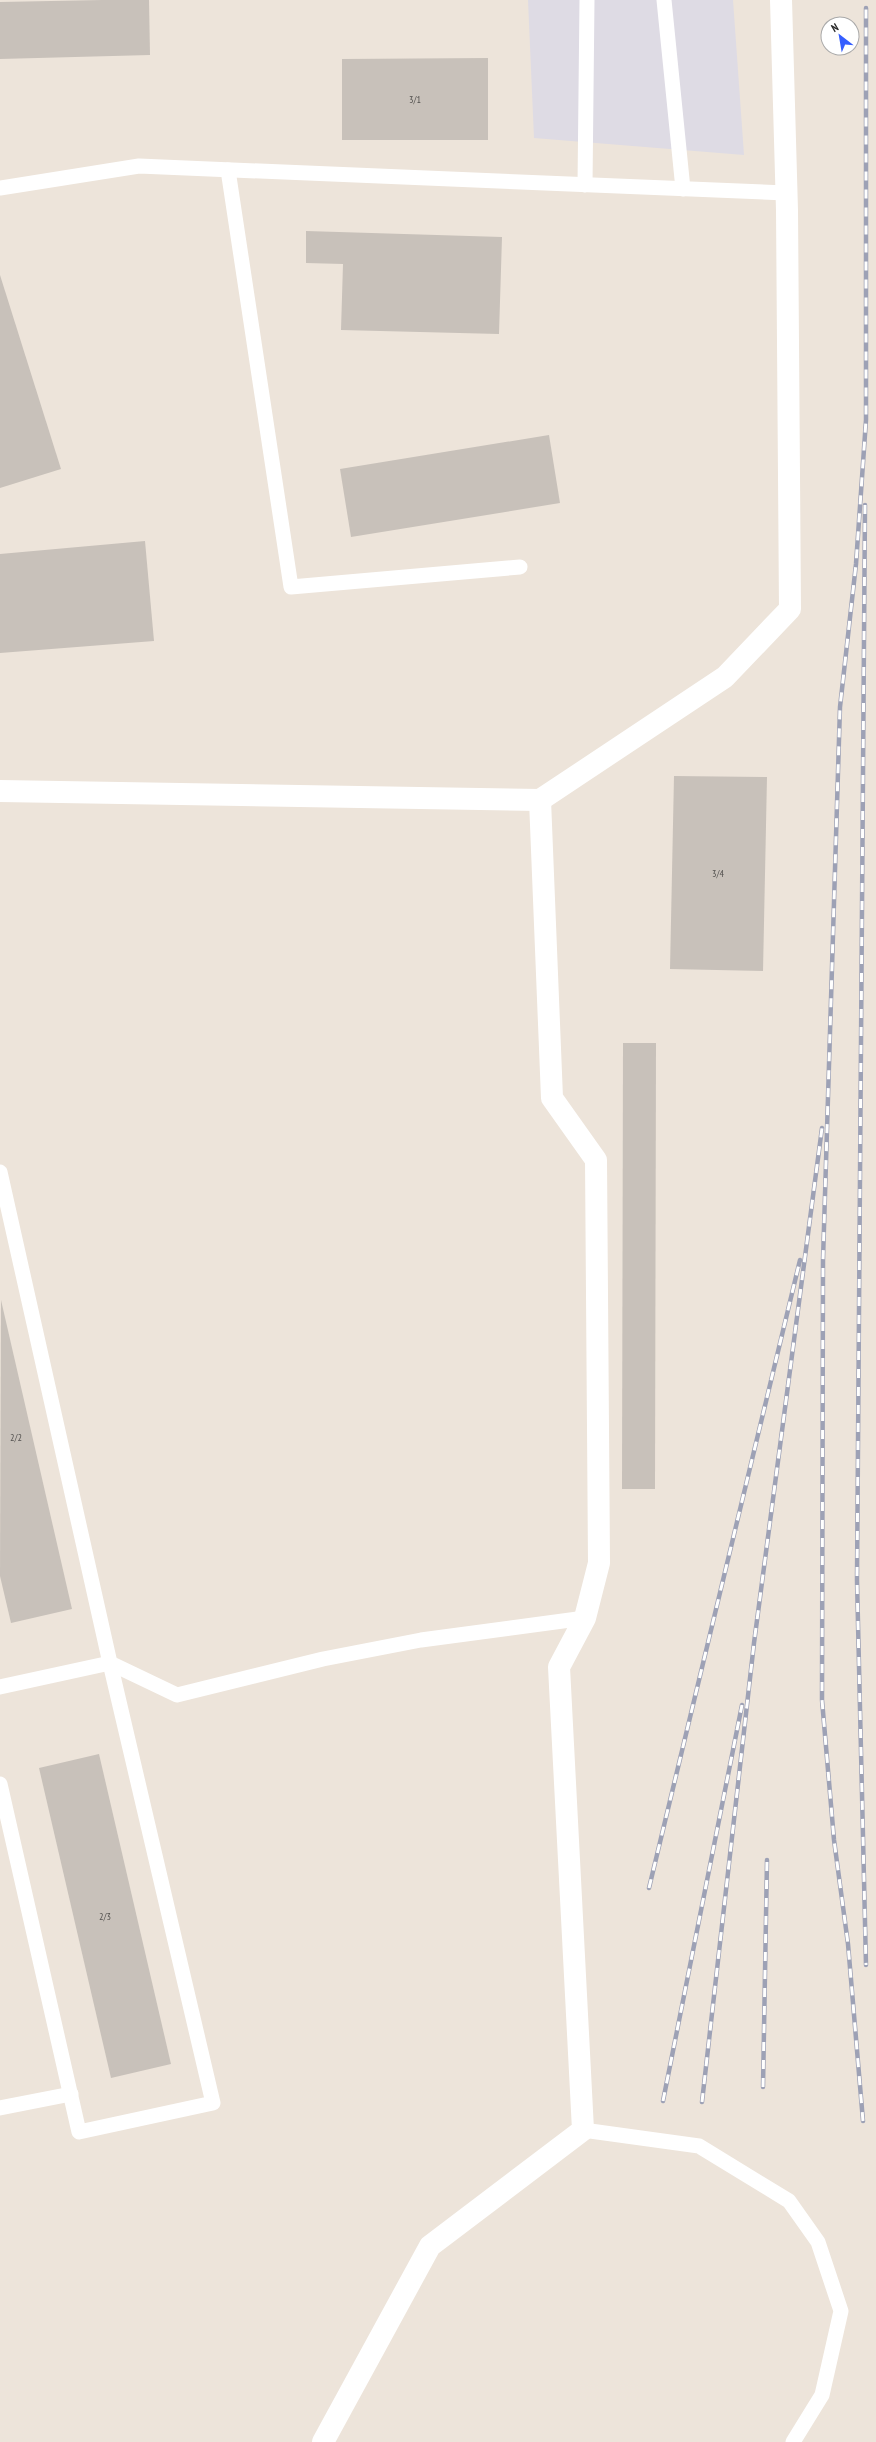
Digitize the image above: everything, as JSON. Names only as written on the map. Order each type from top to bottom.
[{"type":"street","points":[[0,791],[540,800],[725,677],[790,609],[786,193],[781,0]]},
{"type":"street","points":[[323,2442],[430,2246],[583,2130],[559,1667],[585,1618],[599,1564],[596,1160],[552,1098],[540,800]]},
{"type":"lane","points":[[585,185],[587,0]]},
{"type":"lane","points":[[664,0],[683,189]]},
{"type":"lane","points":[[0,188],[139,166],[786,193]]},
{"type":"lane","points":[[228,170],[291,587],[520,567]]},
{"type":"lane","points":[[0,1172],[5,1220],[213,2103],[79,2132],[0,1784]]},
{"type":"lane","points":[[0,1687],[110,1663],[177,1695],[323,1659],[422,1640],[585,1618]]},
{"type":"lane","points":[[0,2108],[71,2094]]},
{"type":"lane","points":[[583,2130],[699,2146],[789,2201],[818,2242],[841,2311],[822,2395],[793,2442]]},
{"type":"shaded area","points":[[528,0],[733,0],[744,155],[534,138]]},
{"type":"building","points":[[149,0],[150,55],[0,59],[0,2]]},
{"type":"building","points":[[488,58],[488,140],[342,140],[342,59]]},
{"type":"building","points":[[306,231],[502,237],[499,334],[341,330],[343,264],[306,263]]},
{"type":"building","points":[[0,275],[61,469],[0,488]]},
{"type":"building","points":[[549,435],[560,503],[351,537],[340,469]]},
{"type":"building","points":[[145,541],[154,641],[0,653],[0,554]]},
{"type":"building","points":[[674,776],[767,777],[763,971],[670,969]]},
{"type":"building","points":[[623,1043],[656,1043],[655,1489],[622,1489]]},
{"type":"building","points":[[1,1300],[72,1609],[11,1623],[0,1576]]},
{"type":"building","points":[[99,1754],[171,2064],[111,2078],[39,1768]]},
{"type":"railway","points":[[863,2121],[848,1944],[834,1840],[822,1700],[823,1260],[840,707],[856,564],[866,420],[866,8]]},
{"type":"railway","points":[[865,505],[857,1580],[866,1965]]},
{"type":"railway","points":[[702,2102],[754,1643],[822,1128]]},
{"type":"railway","points":[[649,1888],[800,1260]]},
{"type":"railway","points":[[663,2101],[742,1705]]},
{"type":"railway","points":[[763,2087],[767,1860]]}]
